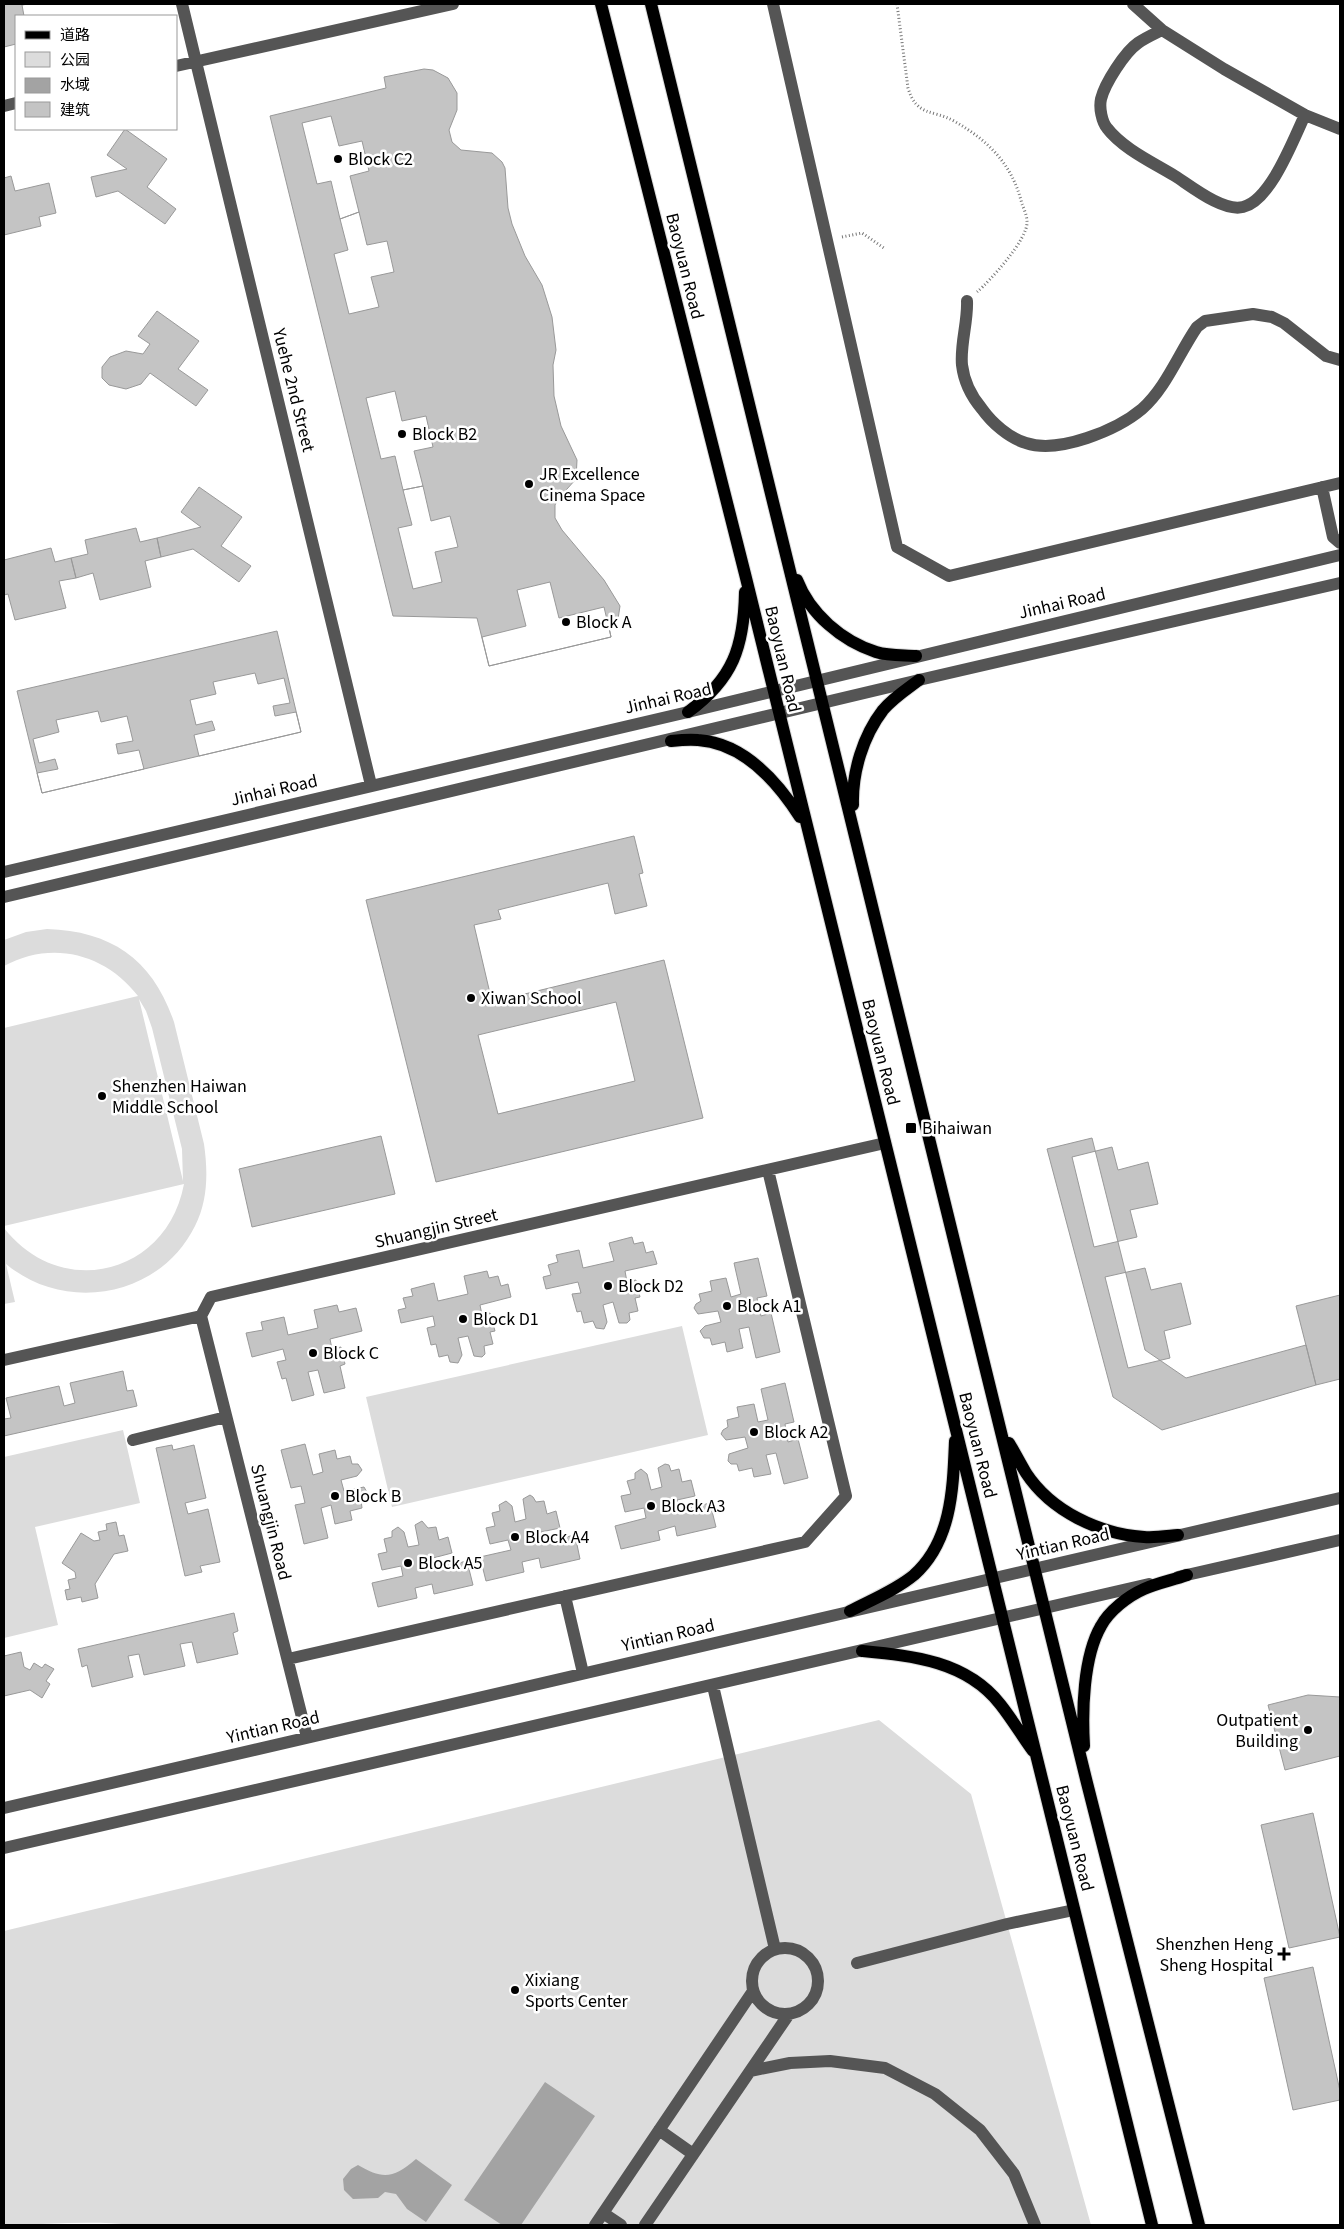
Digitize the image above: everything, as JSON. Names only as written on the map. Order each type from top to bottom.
[{"type":"main road","name":"Baoyuan Road","points":[[601,4],[745,574],[778,715],[1152,2225]]},
{"type":"main road","name":"Baoyuan Road","points":[[651,4],[816,681],[1036,1568],[1086,1779],[1199,2225]]},
{"type":"main road","points":[[784,544],[800,588],[817,613],[837,632],[877,652],[916,656]]},
{"type":"main road","points":[[688,712],[715,690],[724,678],[735,655],[744,619],[745,574]]},
{"type":"main road","points":[[853,827],[852,789],[862,749],[884,710],[919,680]]},
{"type":"main road","points":[[671,741],[699,740],[723,746],[746,757],[762,769],[778,785],[807,827]]},
{"type":"main road","points":[[850,1611],[914,1575],[930,1556],[943,1531],[949,1510],[955,1426]]},
{"type":"main road","points":[[1000,1427],[1027,1474],[1048,1498],[1070,1514],[1092,1525],[1115,1532],[1144,1537],[1178,1536]]},
{"type":"main road","points":[[1086,1779],[1083,1736],[1087,1674],[1092,1647],[1101,1626],[1118,1606],[1143,1589],[1187,1575]]},
{"type":"main road","points":[[862,1651],[922,1658],[962,1672],[1000,1703],[1037,1758]]},
{"type":"street","name":"Yuehe 2nd Street","points":[[182,4],[371,785]]},
{"type":"street","points":[[178,66],[453,4]]},
{"type":"street","points":[[774,4],[897,547],[950,576],[1340,483]]},
{"type":"street","points":[[1133,4],[1162,30],[1224,69],[1305,115],[1340,129]]},
{"type":"street","points":[[1162,30],[1138,43],[1120,61],[1101,100],[1101,114],[1106,128],[1123,143],[1215,201],[1232,208],[1244,207],[1259,199],[1268,188],[1305,115]]},
{"type":"street","points":[[967,301],[962,365],[970,394],[989,419],[1007,434],[1026,443],[1044,447],[1072,442],[1114,428],[1143,408],[1162,385],[1197,327],[1205,321],[1253,314],[1272,317],[1284,323],[1326,356],[1340,360]]},
{"type":"street","points":[[1322,487],[1333,537],[1340,543]]},
{"type":"street","name":"Jinhai Road","points":[[4,872],[688,712],[1340,555]]},
{"type":"street","points":[[4,897],[671,741],[919,680],[1340,583]]},
{"type":"street","name":"Shuangjin Street","points":[[201,1316],[211,1297],[885,1143]]},
{"type":"street","points":[[288,1659],[805,1542],[846,1496],[768,1170]]},
{"type":"street","points":[[4,1360],[201,1316]]},
{"type":"street","name":"Shuangjin Road","points":[[201,1316],[307,1737]]},
{"type":"street","points":[[133,1440],[226,1417]]},
{"type":"street","name":"Yintian Road","points":[[4,1808],[1340,1498]]},
{"type":"street","points":[[4,1848],[1340,1540]]},
{"type":"street","points":[[565,1596],[583,1673]]},
{"type":"street","points":[[713,1686],[775,1949]]},
{"type":"street","points":[[857,1963],[1007,1924],[1074,1910]]},
{"type":"street","points":[[785,1947],[800,1952],[812,1962],[817,1972],[816,1995],[804,2008],[788,2014],[777,2013],[766,2008],[753,1991],[751,1981],[756,1966],[765,1953],[775,1949],[785,1947]]},
{"type":"street","points":[[594,2225],[753,1991]]},
{"type":"street","points":[[645,2225],[788,2014]]},
{"type":"street","points":[[750,2071],[790,2063],[830,2061],[867,2065],[885,2068],[935,2094],[980,2130],[1014,2174],[1035,2225]]},
{"type":"street","points":[[659,2130],[693,2154]]},
{"type":"street","points":[[603,2213],[621,2225]]},
{"type":"path","points":[[896,4],[908,88],[912,102],[922,110],[954,121],[998,153],[1010,171],[1028,222],[1024,234],[993,278],[967,301]]},
{"type":"path","points":[[828,241],[862,232],[884,248]]},
{"type":"green space","name":"Shenzhen Haiwan Middle School","points":[[47,929],[70,931],[110,943],[127,953],[142,966],[154,982],[165,1000],[174,1022],[204,1144],[206,1186],[205,1196],[195,1226],[179,1250],[159,1269],[136,1282],[110,1290],[83,1293],[56,1289],[30,1280],[6,1264],[15,1302],[4,1304],[4,1228],[27,1251],[54,1265],[82,1270],[109,1267],[135,1257],[157,1240],[174,1215],[184,1184],[4,1226],[4,1028],[138,996],[125,981],[110,970],[76,955],[40,954],[22,958],[4,966],[4,940],[26,932]],"holes":[[[139,999],[152,1028],[182,1149],[183,1181]]]},
{"type":"green space","points":[[682,1326],[708,1435],[392,1507],[366,1397]]},
{"type":"green space","points":[[123,1430],[140,1503],[35,1527],[58,1625],[4,1638],[4,1457]]},
{"type":"green space","name":"Xixiang Sports Center","points":[[879,1720],[971,1794],[1091,2225],[133,2225],[84,2223],[4,2225],[4,1931]]},
{"type":"water","points":[[545,2082],[595,2116],[521,2225],[502,2225],[464,2200]]},
{"type":"water","points":[[416,2159],[452,2185],[426,2222],[407,2209],[396,2194],[385,2192],[378,2198],[353,2199],[344,2190],[343,2179],[351,2169],[358,2165],[375,2173],[388,2175],[401,2170]]},
{"type":"building","points":[[4,4],[28,4],[22,5],[24,15],[15,15],[15,44],[4,47]]},
{"type":"building","points":[[424,69],[433,70],[448,78],[457,93],[457,110],[449,130],[452,142],[461,150],[492,153],[502,162],[505,168],[508,208],[512,224],[525,256],[542,285],[552,317],[556,350],[553,365],[554,396],[561,426],[577,460],[576,479],[558,499],[555,505],[555,518],[562,530],[604,580],[620,606],[618,619],[609,627],[611,637],[489,666],[477,618],[393,616],[270,116],[386,88],[384,77]]},
{"type":"building","name":"Block C2","points":[[331,116],[339,146],[362,141],[369,171],[350,176],[359,212],[340,219],[331,181],[317,184],[302,123]]},
{"type":"building","points":[[124,130],[126,130],[167,159],[147,187],[176,209],[165,224],[118,191],[96,197],[91,177],[127,169],[107,155]]},
{"type":"building","points":[[11,176],[15,191],[49,183],[56,213],[39,217],[41,226],[4,235],[4,178]]},
{"type":"building","points":[[359,212],[367,245],[387,241],[394,272],[371,277],[379,307],[349,314],[334,254],[348,250],[340,219]]},
{"type":"building","points":[[157,311],[199,341],[178,369],[208,390],[196,406],[150,373],[141,384],[126,389],[109,385],[102,378],[102,367],[110,357],[126,351],[143,354],[150,344],[138,336]]},
{"type":"building","name":"Block B2","points":[[395,391],[402,421],[426,416],[433,447],[414,451],[423,486],[403,490],[395,456],[381,459],[366,398]]},
{"type":"building","points":[[423,486],[431,521],[450,516],[458,547],[435,552],[442,582],[413,589],[398,528],[412,525],[403,490]]},
{"type":"building","points":[[199,487],[242,517],[221,546],[251,566],[239,582],[193,549],[161,557],[157,538],[201,527],[181,512]]},
{"type":"building","points":[[136,528],[140,542],[157,538],[161,557],[145,561],[151,587],[100,600],[93,573],[76,578],[71,558],[88,554],[85,540]]},
{"type":"building","points":[[51,548],[55,562],[71,558],[76,578],[59,581],[66,608],[15,620],[8,594],[4,595],[4,560]]},
{"type":"building","name":"Block A","points":[[550,582],[559,618],[604,607],[611,637],[489,666],[482,637],[526,626],[517,590]]},
{"type":"building","points":[[277,631],[301,732],[42,793],[17,691]]},
{"type":"building","points":[[255,673],[258,684],[284,678],[290,703],[273,706],[275,716],[296,712],[301,732],[199,756],[194,735],[215,730],[212,721],[196,725],[190,700],[216,694],[213,682]]},
{"type":"building","points":[[98,711],[101,722],[127,716],[133,741],[116,744],[118,754],[139,750],[144,769],[42,793],[37,773],[58,769],[55,759],[39,763],[33,739],[59,732],[56,720]]},
{"type":"building","points":[[634,836],[643,873],[639,874],[647,906],[615,914],[608,883],[498,910],[501,919],[474,925],[492,1002],[664,960],[703,1118],[436,1182],[366,900]],"holes":[[[616,1002],[635,1081],[498,1114],[478,1035]]]},
{"type":"building","points":[[381,1136],[395,1194],[252,1227],[239,1169]]},
{"type":"building","points":[[1092,1138],[1145,1350],[1186,1378],[1306,1345],[1316,1385],[1162,1430],[1113,1397],[1047,1149]]},
{"type":"building","points":[[1112,1147],[1118,1170],[1148,1162],[1158,1204],[1130,1210],[1137,1237],[1094,1247],[1072,1157]]},
{"type":"building","name":"Block D2","points":[[632,1237],[634,1244],[643,1242],[646,1253],[653,1251],[657,1264],[625,1271],[627,1282],[636,1280],[640,1297],[635,1298],[638,1311],[629,1313],[630,1320],[627,1323],[619,1323],[613,1302],[603,1305],[607,1322],[604,1329],[596,1328],[593,1321],[584,1323],[581,1311],[577,1312],[572,1294],[581,1293],[578,1282],[546,1289],[543,1277],[551,1275],[548,1265],[558,1262],[556,1255],[579,1250],[583,1268],[614,1261],[609,1243]]},
{"type":"building","name":"Block A1","points":[[758,1258],[767,1296],[757,1298],[761,1316],[771,1313],[780,1352],[756,1358],[749,1327],[739,1329],[743,1348],[727,1352],[725,1342],[712,1345],[710,1338],[704,1338],[700,1331],[705,1326],[721,1322],[718,1311],[698,1314],[694,1308],[701,1301],[699,1294],[712,1291],[710,1281],[726,1278],[731,1297],[741,1294],[734,1263]]},
{"type":"building","points":[[1145,1268],[1151,1290],[1181,1283],[1191,1324],[1164,1331],[1170,1358],[1128,1368],[1105,1277]]},
{"type":"building","name":"Block D1","points":[[487,1271],[489,1278],[498,1276],[501,1286],[508,1284],[511,1297],[480,1305],[482,1315],[490,1313],[495,1331],[490,1332],[493,1344],[484,1346],[485,1354],[482,1357],[474,1356],[468,1336],[458,1338],[462,1355],[458,1363],[450,1362],[448,1355],[439,1357],[436,1344],[431,1345],[427,1328],[435,1326],[433,1316],[401,1323],[398,1310],[406,1308],[403,1298],[413,1296],[411,1289],[434,1283],[438,1301],[468,1294],[464,1276]]},
{"type":"building","points":[[1340,1295],[1340,1379],[1316,1385],[1296,1306]]},
{"type":"building","name":"Block C","points":[[337,1305],[339,1312],[356,1308],[362,1331],[330,1339],[332,1349],[341,1347],[345,1364],[340,1366],[345,1388],[324,1393],[318,1370],[308,1372],[314,1395],[292,1401],[286,1378],[282,1379],[277,1362],[286,1360],[283,1349],[252,1357],[246,1333],[263,1330],[261,1322],[284,1317],[288,1335],[318,1328],[314,1310]]},
{"type":"building","points":[[123,1371],[127,1391],[133,1390],[137,1406],[4,1436],[4,1419],[11,1418],[6,1398],[59,1386],[64,1406],[75,1403],[70,1383]]},
{"type":"building","name":"Block A2","points":[[785,1383],[794,1422],[785,1424],[788,1442],[798,1439],[808,1478],[784,1484],[776,1453],[766,1455],[771,1474],[754,1477],[752,1468],[739,1471],[737,1464],[731,1464],[728,1461],[729,1454],[748,1448],[745,1437],[726,1440],[721,1434],[728,1427],[727,1420],[739,1417],[737,1407],[754,1404],[758,1422],[768,1420],[761,1389]]},
{"type":"building","name":"Block B","points":[[305,1444],[313,1475],[323,1472],[319,1454],[335,1450],[337,1459],[350,1456],[352,1464],[358,1464],[362,1470],[357,1476],[341,1480],[344,1491],[364,1487],[368,1494],[366,1498],[361,1500],[362,1508],[350,1511],[352,1520],[335,1524],[331,1505],[321,1508],[328,1538],[304,1544],[295,1505],[305,1503],[301,1486],[291,1488],[281,1450]]},
{"type":"building","points":[[172,1445],[173,1450],[194,1445],[206,1498],[185,1503],[188,1514],[208,1509],[220,1562],[200,1566],[202,1572],[185,1576],[156,1448]]},
{"type":"building","name":"Block A3","points":[[665,1464],[669,1465],[671,1471],[679,1469],[682,1482],[691,1480],[695,1496],[677,1500],[679,1511],[710,1503],[716,1527],[677,1536],[675,1526],[658,1531],[660,1540],[621,1549],[615,1526],[646,1518],[644,1508],[625,1512],[621,1496],[631,1494],[627,1481],[635,1479],[635,1473],[641,1469],[647,1474],[651,1490],[662,1487],[658,1468]]},
{"type":"building","name":"Block A4","points":[[530,1495],[536,1502],[544,1501],[547,1514],[556,1511],[560,1528],[541,1532],[543,1542],[575,1535],[580,1559],[541,1568],[539,1558],[522,1562],[524,1572],[486,1581],[480,1557],[511,1550],[508,1540],[490,1544],[486,1528],[495,1526],[492,1513],[500,1511],[499,1505],[506,1501],[512,1506],[515,1522],[526,1519],[523,1499]]},
{"type":"building","name":"Block A5","points":[[422,1521],[428,1528],[436,1527],[439,1540],[448,1537],[452,1553],[433,1558],[436,1568],[467,1561],[473,1585],[434,1594],[432,1584],[415,1588],[417,1598],[378,1607],[372,1583],[403,1576],[401,1566],[382,1570],[378,1554],[387,1552],[384,1539],[392,1537],[392,1531],[398,1527],[404,1532],[408,1547],[419,1545],[415,1525]]},
{"type":"building","points":[[116,1522],[119,1536],[124,1535],[128,1551],[114,1554],[95,1584],[98,1598],[82,1602],[81,1597],[67,1600],[65,1590],[70,1589],[68,1580],[76,1578],[75,1572],[62,1563],[81,1533],[94,1541],[100,1540],[98,1532],[107,1530],[106,1524]]},
{"type":"building","points":[[234,1613],[238,1631],[233,1633],[238,1654],[197,1663],[192,1642],[180,1644],[185,1666],[144,1675],[139,1654],[128,1656],[133,1677],[92,1687],[87,1665],[82,1667],[78,1649]]},
{"type":"building","points":[[21,1652],[24,1667],[30,1670],[34,1663],[42,1668],[45,1664],[54,1669],[46,1681],[50,1684],[42,1698],[30,1690],[4,1696],[4,1656]]},
{"type":"building","name":"Outpatient Building","points":[[1308,1695],[1340,1697],[1340,1756],[1285,1770],[1268,1705]]},
{"type":"building","points":[[1313,1813],[1340,1937],[1289,1948],[1261,1825]]},
{"type":"building","points":[[1313,1967],[1340,2091],[1340,2100],[1293,2110],[1264,1978]]},
{"type":"place","name":"Block C2","points":[[338,159]]},
{"type":"place","name":"Block B2","points":[[402,434]]},
{"type":"place","name":"JR Excellence Cinema Space","points":[[529,484]]},
{"type":"place","name":"Block A","points":[[566,622]]},
{"type":"place","name":"Xiwan School","points":[[471,998]]},
{"type":"place","name":"Shenzhen Haiwan Middle School","points":[[102,1096]]},
{"type":"place","name":"Bihaiwan","points":[[911,1128]]},
{"type":"place","name":"Block D2","points":[[608,1286]]},
{"type":"place","name":"Block A1","points":[[727,1306]]},
{"type":"place","name":"Block D1","points":[[463,1319]]},
{"type":"place","name":"Block C","points":[[313,1353]]},
{"type":"place","name":"Block A2","points":[[754,1432]]},
{"type":"place","name":"Block B","points":[[335,1496]]},
{"type":"place","name":"Block A3","points":[[651,1506]]},
{"type":"place","name":"Block A4","points":[[515,1537]]},
{"type":"place","name":"Block A5","points":[[408,1563]]},
{"type":"place","name":"Outpatient Building","points":[[1308,1730]]},
{"type":"place","name":"Shenzhen Heng Sheng Hospital","points":[[1284,1954]]},
{"type":"place","name":"Xixiang Sports Center","points":[[515,1990]]}]
